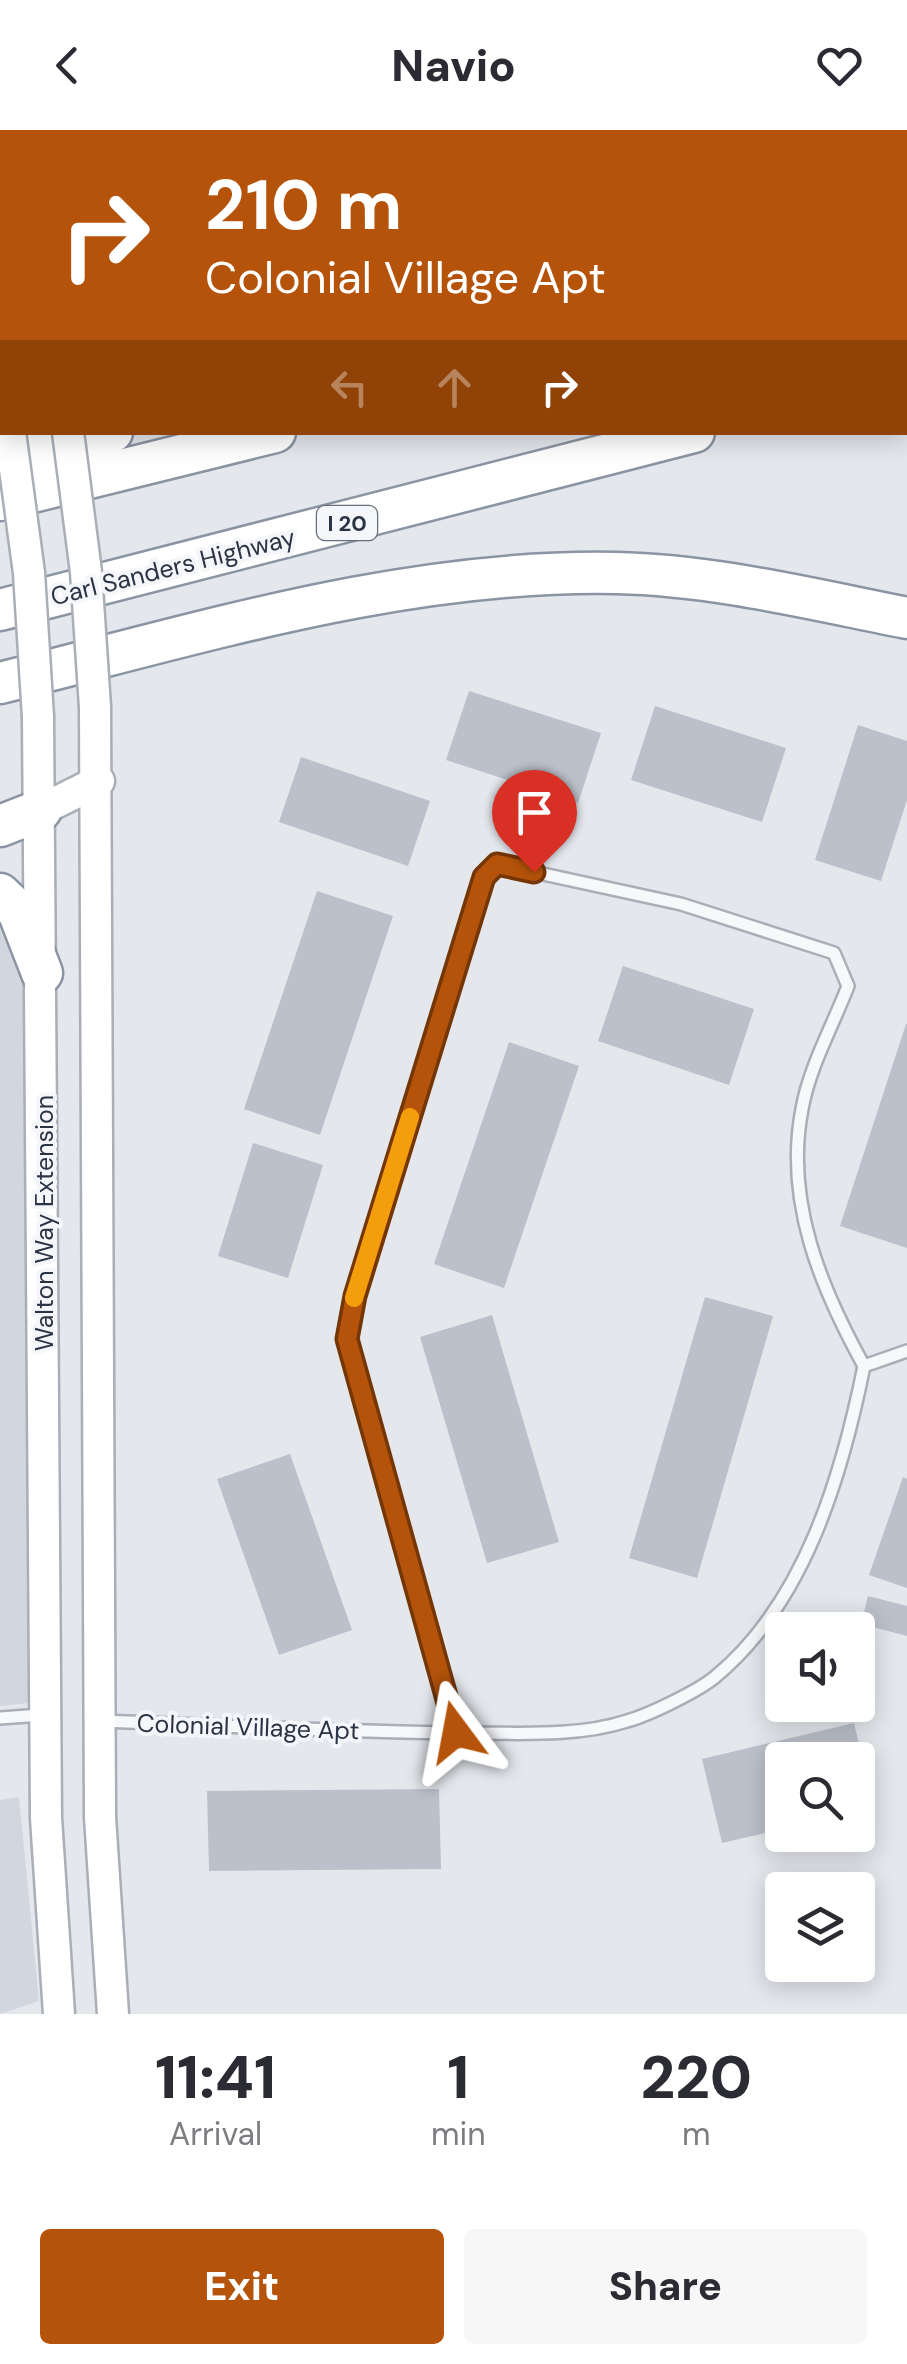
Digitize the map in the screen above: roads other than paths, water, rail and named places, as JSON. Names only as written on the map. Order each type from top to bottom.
[{"type":"highway","points":[[0,460],[100,435]]},
{"type":"highway","points":[[0,500],[263,435]]},
{"type":"highway","name":"Carl Sanders Highway","points":[[0,610],[682,435]]},
{"type":"highway","points":[[0,683],[290,612],[436,582],[616,574],[685,578],[907,618]]},
{"type":"highway","points":[[0,826],[41,810]]},
{"type":"highway","points":[[0,894],[18,911],[42,973]]},
{"type":"main road","name":"Walton Way Extension","points":[[10,435],[29,573],[41,810],[46,1818],[59,2014]]},
{"type":"main road","points":[[68,435],[86,572],[98,781],[100,1816],[113,2014]]},
{"type":"main road","points":[[41,810],[98,781]]},
{"type":"main road","points":[[46,1715],[100,1721]]},
{"type":"lane","points":[[456,1732],[347,1339],[355,1296],[484,877],[497,864],[681,904],[834,952],[848,986],[802,1108],[799,1174],[812,1254],[830,1306],[864,1366],[907,1351]]},
{"type":"lane","name":"Colonial Village Apt","points":[[100,1721],[456,1732],[542,1732],[627,1722],[714,1678],[767,1620],[808,1550],[846,1452],[864,1366]]},
{"type":"lane","points":[[0,1718],[46,1715]]}]
